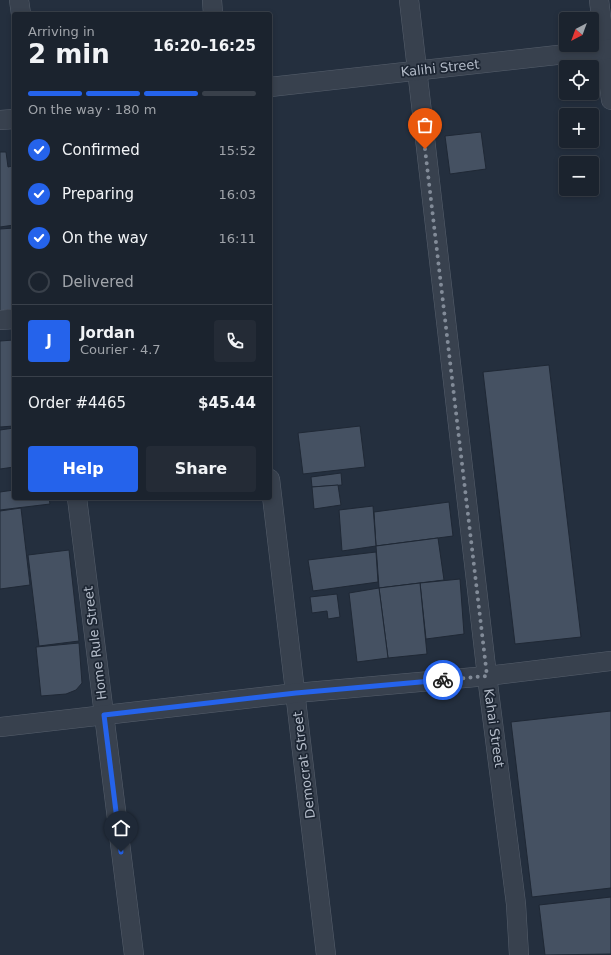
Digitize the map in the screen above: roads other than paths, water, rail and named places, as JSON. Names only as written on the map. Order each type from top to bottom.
[{"type":"street","points":[[19,0],[21,12]]},
{"type":"street","points":[[212,0],[213,12]]},
{"type":"street","name":"Kahai Street","points":[[409,0],[487,676],[516,904],[519,955]]},
{"type":"street","points":[[599,0],[608,49],[611,100]]},
{"type":"street","name":"Kalihi Street","points":[[272,87],[608,49]]},
{"type":"street","points":[[0,120],[12,118]]},
{"type":"street","points":[[0,320],[12,319]]},
{"type":"street","name":"Democrat Street","points":[[272,495],[326,955]]},
{"type":"street","name":"Home Rule Street","points":[[77,500],[134,955]]},
{"type":"street","points":[[0,727],[296,693],[487,676],[611,661]]}]
